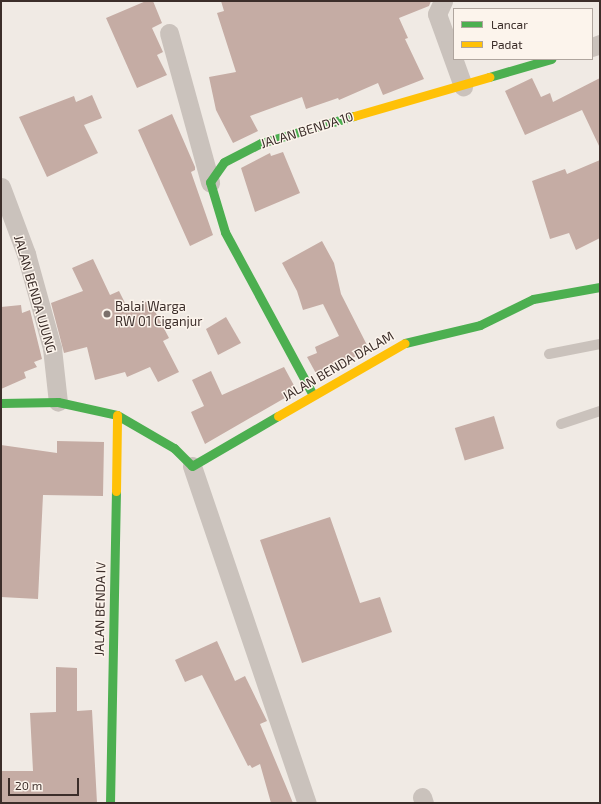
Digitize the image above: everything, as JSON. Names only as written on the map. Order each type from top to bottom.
[{"type":"street","points":[[443,1],[437,14],[453,58]]},
{"type":"street","points":[[169,33],[225,232],[313,395]]},
{"type":"street","points":[[454,60],[463,86]]},
{"type":"street","name":"JALAN BENDA 10","points":[[210,182],[224,162],[261,143],[463,86],[548,60]]},
{"type":"street","name":"JALAN BENDA UJUNG","points":[[1,188],[26,254],[52,348],[58,402]]},
{"type":"street","name":"JALAN BENDA DALAM","points":[[192,466],[402,344],[480,325],[533,299],[599,290]]},
{"type":"street","points":[[1,403],[58,402],[117,415],[174,448],[192,466],[307,803]]},
{"type":"street","name":"JALAN BENDA IV","points":[[110,803],[117,415]]},
{"type":"lane","points":[[548,354],[600,344]]},
{"type":"lane","points":[[561,424],[600,411]]},
{"type":"building","points":[[146,1],[153,1],[162,23],[152,28],[163,52],[157,55],[167,75],[137,88],[106,18]]},
{"type":"building","points":[[221,1],[431,1],[429,6],[399,18],[408,38],[405,39],[424,79],[383,95],[378,83],[339,100],[338,98],[306,109],[302,97],[250,116],[258,131],[233,143],[216,110],[209,77],[236,72],[217,13],[224,11]]},
{"type":"building","points":[[532,78],[541,97],[550,93],[553,102],[600,78],[600,148],[582,110],[525,135],[505,91]]},
{"type":"building","points":[[92,95],[102,118],[84,125],[98,153],[47,177],[19,117],[74,96],[76,102]]},
{"type":"building","points":[[172,114],[195,167],[195,170],[191,172],[213,235],[190,246],[138,130]]},
{"type":"building","points":[[283,152],[300,193],[255,212],[241,168],[270,153],[271,156]]},
{"type":"building","points":[[600,160],[600,238],[576,250],[569,233],[550,239],[532,181],[565,169],[567,174]]},
{"type":"building","points":[[322,241],[334,263],[341,294],[369,349],[318,377],[307,357],[317,353],[315,347],[339,336],[323,304],[303,310],[297,291],[282,263]]},
{"type":"building","points":[[93,259],[110,295],[119,291],[129,311],[149,300],[169,338],[163,341],[179,372],[158,382],[150,367],[127,377],[125,372],[95,380],[87,347],[64,353],[51,303],[83,291],[72,268]]},
{"type":"building","points":[[21,305],[22,313],[30,310],[42,359],[34,362],[37,367],[24,372],[26,378],[1,389],[1,307]]},
{"type":"building","points":[[226,317],[241,343],[218,355],[206,329]]},
{"type":"building","points":[[284,367],[297,391],[205,444],[191,412],[204,406],[192,380],[211,371],[222,395]]},
{"type":"building","points":[[494,416],[504,449],[465,461],[455,428]]},
{"type":"building","points":[[57,441],[104,442],[103,496],[43,495],[38,599],[1,597],[1,445],[57,453]]},
{"type":"building","points":[[330,517],[360,603],[380,597],[392,632],[302,663],[260,540]]},
{"type":"building","points":[[217,641],[235,681],[245,676],[267,721],[260,724],[293,803],[271,803],[260,764],[252,768],[250,765],[248,766],[202,675],[185,682],[175,660]]},
{"type":"building","points":[[56,667],[77,668],[77,711],[92,710],[97,803],[1,803],[1,771],[33,771],[30,713],[56,712]]},
{"type":"traffic: fast","points":[[489,77],[548,60]]},
{"type":"traffic: fast","points":[[313,395],[225,232],[210,182],[224,162],[261,143],[354,116]]},
{"type":"traffic: fast","points":[[405,343],[480,325],[533,299],[600,287]]},
{"type":"traffic: fast","points":[[1,403],[58,402],[117,415],[174,448],[192,466],[278,416]]},
{"type":"traffic: fast","points":[[110,803],[116,491]]},
{"type":"traffic: slow","points":[[354,116],[489,77]]},
{"type":"traffic: slow","points":[[278,416],[405,343]]},
{"type":"traffic: slow","points":[[116,491],[117,415]]},
{"type":"place","name":"Balai Warga RW 01 Ciganjur","points":[[107,314]]}]
